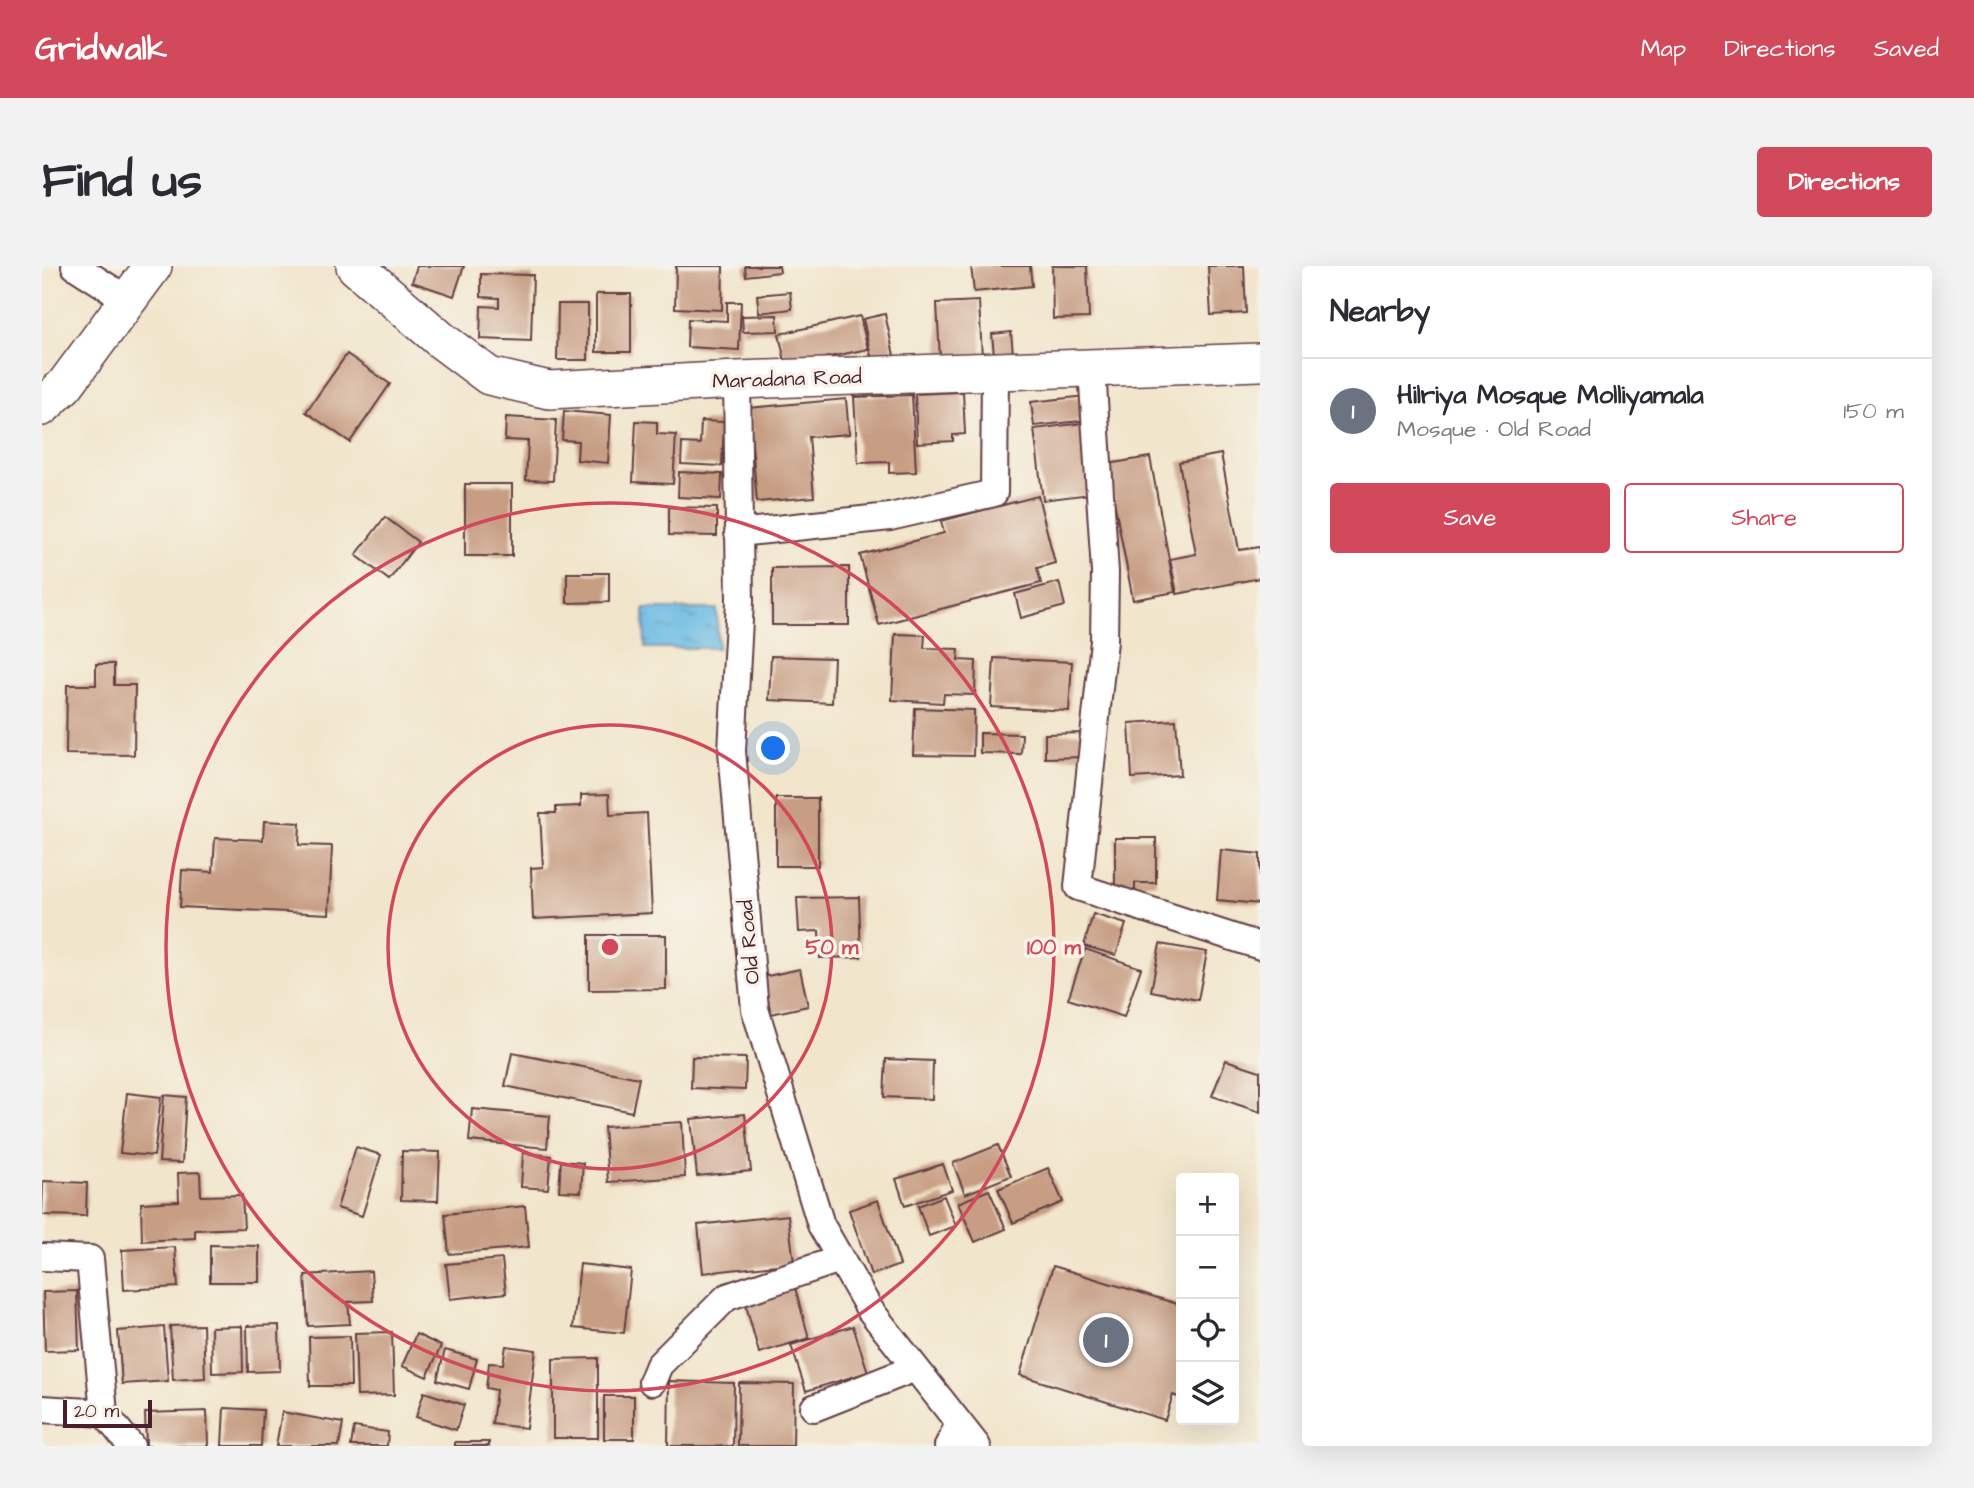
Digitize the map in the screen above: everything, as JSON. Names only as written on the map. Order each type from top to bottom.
[{"type":"street","points":[[75,266],[128,299]]},
{"type":"street","points":[[42,407],[65,385],[153,266]]},
{"type":"street","name":"Maradana Road","points":[[355,266],[489,376],[549,390],[737,380],[1260,362]]},
{"type":"street","points":[[1092,369],[1105,572],[1104,641],[1078,887],[1260,946]]},
{"type":"street","points":[[738,533],[890,516],[995,494],[995,372]]},
{"type":"street","name":"Old Road","points":[[737,380],[740,601],[732,751],[755,1009],[821,1226],[870,1310],[915,1368],[953,1435],[977,1446]]},
{"type":"street","points":[[42,1257],[90,1259],[104,1413],[131,1446]]},
{"type":"street","points":[[652,1382],[659,1365],[727,1297],[840,1259]]},
{"type":"street","points":[[814,1408],[915,1368]]},
{"type":"street","points":[[42,1409],[104,1413]]},
{"type":"water","points":[[644,609],[717,609],[718,648],[645,648]]},
{"type":"building","points":[[417,266],[464,266],[454,296],[412,282]]},
{"type":"building","points":[[676,266],[723,266],[722,310],[675,308]]},
{"type":"building","points":[[745,266],[779,266],[780,272],[746,276]]},
{"type":"building","points":[[971,266],[1030,266],[1032,286],[974,292]]},
{"type":"building","points":[[1052,266],[1087,266],[1089,318],[1053,319]]},
{"type":"building","points":[[1208,266],[1244,266],[1246,313],[1211,315]]},
{"type":"building","points":[[481,274],[533,275],[531,341],[480,339],[481,306],[499,307],[499,298],[481,297]]},
{"type":"building","points":[[790,292],[792,309],[759,313],[757,295]]},
{"type":"building","points":[[596,294],[631,294],[631,352],[596,352]]},
{"type":"building","points":[[979,301],[982,357],[940,359],[937,303]]},
{"type":"building","points":[[727,302],[741,302],[739,350],[687,347],[688,319],[727,321]]},
{"type":"building","points":[[558,304],[588,304],[588,360],[557,360]]},
{"type":"building","points":[[885,314],[895,360],[873,365],[863,319]]},
{"type":"building","points":[[777,315],[778,331],[743,332],[742,316]]},
{"type":"building","points":[[860,316],[868,349],[786,366],[779,334]]},
{"type":"building","points":[[1011,332],[1013,354],[994,355],[992,334]]},
{"type":"building","points":[[347,354],[390,384],[350,442],[306,412]]},
{"type":"building","points":[[963,392],[965,434],[953,435],[953,441],[917,443],[915,394]]},
{"type":"building","points":[[912,395],[916,472],[889,473],[889,462],[858,463],[854,397]]},
{"type":"building","points":[[1086,396],[1089,420],[1034,426],[1031,402]]},
{"type":"building","points":[[846,399],[849,434],[809,437],[814,497],[757,502],[749,408]]},
{"type":"building","points":[[564,411],[611,415],[608,463],[577,460],[578,441],[562,440]]},
{"type":"building","points":[[506,417],[556,420],[553,481],[526,480],[528,441],[505,440]]},
{"type":"building","points":[[636,421],[657,422],[657,434],[676,435],[673,484],[633,482]]},
{"type":"building","points":[[701,421],[724,422],[722,466],[681,464],[682,443],[700,444]]},
{"type":"building","points":[[1083,423],[1091,494],[1043,500],[1034,429]]},
{"type":"building","points":[[1221,454],[1239,550],[1260,547],[1260,578],[1177,594],[1170,559],[1196,554],[1179,462]]},
{"type":"building","points":[[1150,457],[1175,592],[1133,600],[1107,464]]},
{"type":"building","points":[[679,472],[722,474],[721,499],[678,497]]},
{"type":"building","points":[[465,484],[512,484],[512,556],[465,556]]},
{"type":"building","points":[[1038,496],[1055,563],[1037,568],[1041,583],[879,625],[860,555],[944,533],[941,521]]},
{"type":"building","points":[[669,507],[717,508],[717,536],[669,535]]},
{"type":"building","points":[[385,517],[418,542],[389,580],[356,555]]},
{"type":"building","points":[[849,567],[849,625],[772,625],[772,568]]},
{"type":"building","points":[[567,573],[609,573],[609,602],[567,603]]},
{"type":"building","points":[[1059,582],[1065,606],[1021,618],[1015,594]]},
{"type":"building","points":[[895,634],[925,635],[924,648],[959,649],[958,660],[976,661],[975,695],[944,694],[943,703],[892,700]]},
{"type":"building","points":[[771,656],[834,658],[832,703],[769,700]]},
{"type":"building","points":[[994,658],[1072,662],[1069,711],[991,707]]},
{"type":"building","points":[[96,664],[114,664],[114,685],[135,685],[134,755],[66,754],[67,685],[96,685]]},
{"type":"building","points":[[915,708],[974,710],[973,756],[913,755]]},
{"type":"building","points":[[1176,720],[1180,775],[1132,778],[1129,723]]},
{"type":"building","points":[[980,733],[1022,734],[1021,754],[980,753]]},
{"type":"building","points":[[1084,733],[1085,757],[1045,758],[1045,734]]},
{"type":"building","points":[[609,794],[610,815],[647,813],[652,913],[533,919],[531,868],[543,867],[540,813],[556,813],[556,807],[581,806],[581,795]]},
{"type":"building","points":[[776,798],[818,798],[818,866],[776,866]]},
{"type":"building","points":[[264,821],[300,823],[299,845],[332,846],[329,914],[180,907],[182,870],[213,872],[215,838],[263,840]]},
{"type":"building","points":[[1115,838],[1156,838],[1156,883],[1135,883],[1135,894],[1115,894]]},
{"type":"building","points":[[1221,850],[1260,854],[1260,904],[1217,900]]},
{"type":"building","points":[[859,897],[861,957],[820,958],[819,931],[799,932],[797,898]]},
{"type":"building","points":[[1093,914],[1126,924],[1116,955],[1084,946]]},
{"type":"building","points":[[589,935],[666,935],[666,989],[589,990]]},
{"type":"building","points":[[1160,944],[1207,952],[1198,1000],[1151,991]]},
{"type":"building","points":[[1085,949],[1141,968],[1124,1017],[1068,999]]},
{"type":"building","points":[[800,969],[808,1006],[771,1014],[763,977]]},
{"type":"building","points":[[512,1053],[639,1078],[632,1112],[505,1086]]},
{"type":"building","points":[[692,1057],[746,1058],[745,1090],[691,1088]]},
{"type":"building","points":[[886,1059],[933,1061],[932,1099],[884,1097]]},
{"type":"building","points":[[1226,1060],[1260,1071],[1260,1112],[1212,1096]]},
{"type":"building","points":[[127,1093],[161,1097],[154,1156],[120,1153]]},
{"type":"building","points":[[164,1095],[186,1097],[182,1163],[159,1162]]},
{"type":"building","points":[[472,1109],[550,1116],[547,1148],[469,1141]]},
{"type":"building","points":[[745,1114],[751,1171],[697,1176],[691,1119]]},
{"type":"building","points":[[682,1122],[685,1177],[608,1182],[604,1127]]},
{"type":"building","points":[[998,1145],[1011,1176],[965,1194],[953,1163]]},
{"type":"building","points":[[356,1147],[381,1155],[362,1216],[337,1208]]},
{"type":"building","points":[[402,1151],[440,1152],[438,1201],[401,1200]]},
{"type":"building","points":[[523,1153],[551,1156],[548,1189],[521,1187]]},
{"type":"building","points":[[561,1161],[583,1163],[581,1192],[559,1191]]},
{"type":"building","points":[[943,1164],[952,1190],[905,1206],[896,1179]]},
{"type":"building","points":[[1048,1168],[1063,1202],[1013,1223],[998,1189]]},
{"type":"building","points":[[200,1172],[201,1196],[242,1195],[244,1228],[195,1230],[195,1238],[142,1241],[141,1203],[179,1201],[178,1173]]},
{"type":"building","points":[[43,1181],[87,1183],[86,1216],[42,1215]]},
{"type":"building","points":[[989,1190],[1006,1229],[975,1242],[958,1203]]},
{"type":"building","points":[[944,1196],[956,1226],[929,1236],[918,1206]]},
{"type":"building","points":[[878,1200],[900,1265],[871,1275],[849,1210]]},
{"type":"building","points":[[525,1206],[529,1247],[449,1254],[445,1214]]},
{"type":"building","points":[[788,1215],[794,1263],[703,1273],[698,1225]]},
{"type":"building","points":[[210,1245],[259,1246],[259,1282],[210,1282]]},
{"type":"building","points":[[175,1247],[178,1287],[124,1290],[122,1250]]},
{"type":"building","points":[[502,1259],[506,1293],[450,1299],[446,1264]]},
{"type":"building","points":[[580,1264],[631,1270],[624,1333],[573,1328]]},
{"type":"building","points":[[1053,1266],[1176,1303],[1176,1396],[1173,1395],[1165,1420],[1020,1375]]},
{"type":"building","points":[[371,1271],[373,1301],[348,1302],[350,1324],[308,1326],[305,1275]]},
{"type":"building","points":[[794,1284],[809,1338],[759,1353],[744,1298]]},
{"type":"building","points":[[77,1291],[79,1350],[45,1351],[43,1292]]},
{"type":"building","points":[[203,1325],[205,1378],[173,1380],[170,1326]]},
{"type":"building","points":[[279,1325],[280,1371],[248,1372],[247,1326]]},
{"type":"building","points":[[242,1326],[243,1372],[212,1373],[211,1327]]},
{"type":"building","points":[[853,1326],[868,1372],[806,1391],[791,1345]]},
{"type":"building","points":[[164,1327],[168,1381],[122,1384],[118,1331]]},
{"type":"building","points":[[392,1332],[394,1395],[357,1396],[355,1333]]},
{"type":"building","points":[[416,1334],[441,1346],[427,1377],[402,1366]]},
{"type":"building","points":[[350,1336],[351,1386],[310,1386],[309,1337]]},
{"type":"building","points":[[506,1346],[536,1350],[526,1428],[492,1424],[496,1390],[486,1388],[489,1363],[503,1364]]},
{"type":"building","points":[[445,1350],[477,1359],[469,1389],[437,1380]]},
{"type":"building","points":[[598,1358],[598,1438],[553,1438],[553,1359]]},
{"type":"building","points":[[669,1381],[734,1383],[733,1446],[668,1446]]},
{"type":"building","points":[[739,1383],[794,1384],[793,1446],[738,1446]]},
{"type":"building","points":[[424,1392],[464,1405],[456,1430],[416,1417]]},
{"type":"building","points":[[604,1396],[634,1396],[634,1439],[604,1439]]},
{"type":"building","points":[[224,1408],[263,1410],[261,1446],[222,1446]]},
{"type":"building","points":[[207,1411],[208,1446],[146,1446],[145,1413]]},
{"type":"building","points":[[282,1412],[343,1423],[339,1446],[276,1446]]},
{"type":"building","points":[[354,1427],[388,1432],[387,1446],[351,1446]]},
{"type":"building","points":[[455,1442],[489,1442],[489,1446],[455,1446]]},
{"type":"place","name":"Hilriya Mosque Molliyamala","points":[[1106,1340]]}]
